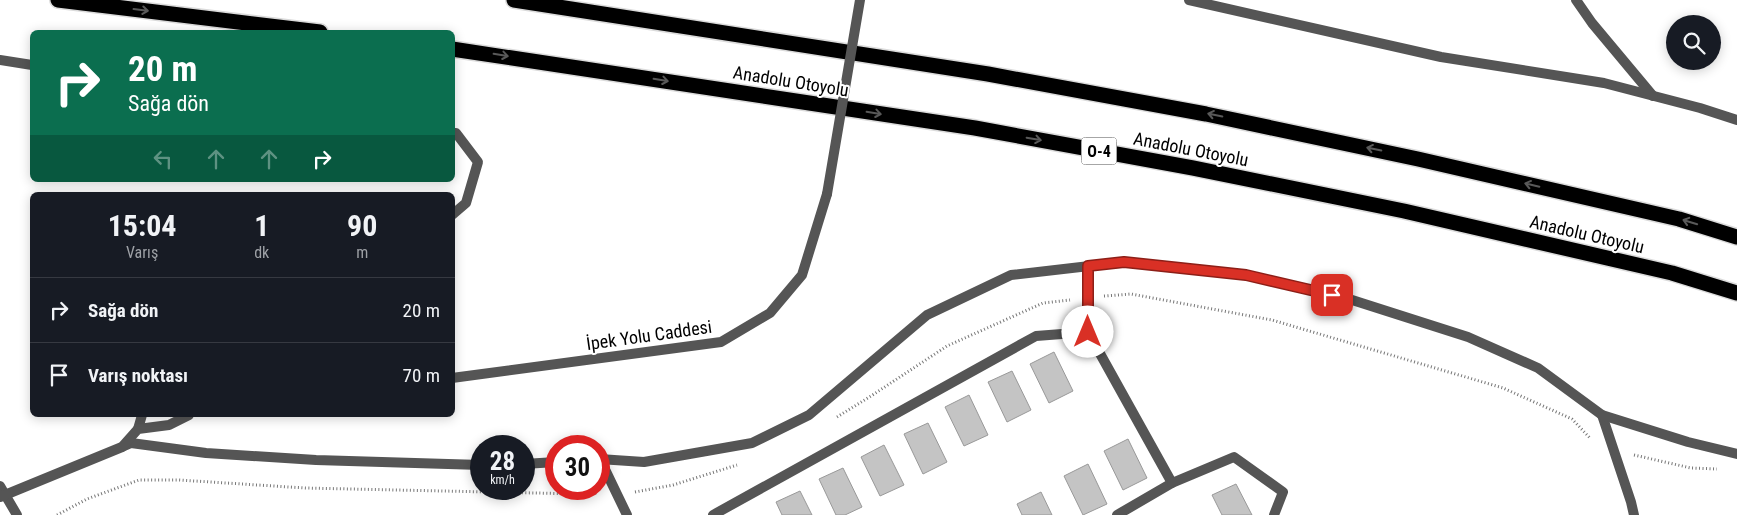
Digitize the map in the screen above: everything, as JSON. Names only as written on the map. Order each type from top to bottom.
[{"type":"highway","points":[[58,0],[304,30]]},
{"type":"highway","name":"Anadolu Otoyolu","points":[[514,0],[988,74],[1206,114],[1427,161],[1679,219],[1737,237]]},
{"type":"highway","name":"Anadolu Otoyolu","points":[[455,49],[975,128],[1193,168],[1414,213],[1672,273],[1737,293]]},
{"type":"street","name":"İpek Yolu Caddesi","points":[[455,378],[721,342],[770,313],[802,275],[827,194],[860,0]]},
{"type":"street","points":[[1189,0],[1441,57],[1604,83],[1700,108],[1737,120]]},
{"type":"street","points":[[1576,0],[1592,23],[1653,96]]},
{"type":"street","points":[[0,60],[30,65]]},
{"type":"street","points":[[455,133],[478,162],[466,203],[455,212]]},
{"type":"street","points":[[610,460],[644,462],[752,443],[809,415],[927,315],[1011,275],[1124,262],[1246,275],[1349,299],[1468,338],[1538,368],[1602,415],[1688,442],[1737,454]]},
{"type":"street","points":[[1088,266],[1088,332],[1172,483]]},
{"type":"street","points":[[713,515],[1036,336],[1088,332]]},
{"type":"street","points":[[1602,415],[1634,515]]},
{"type":"street","points":[[122,447],[138,429],[141,417]]},
{"type":"street","points":[[138,429],[169,425],[185,417]]},
{"type":"street","points":[[3,496],[131,443],[206,453],[470,465]]},
{"type":"street","points":[[1117,515],[1172,483],[1234,457],[1283,492],[1274,515]]},
{"type":"street","points":[[610,481],[627,515]]},
{"type":"street","points":[[0,486],[3,496],[17,515]]},
{"type":"path","points":[[1130,294],[1272,320],[1503,388],[1572,419],[1595,444],[1614,451],[1691,468],[1725,469]]},
{"type":"path","points":[[56,515],[86,499],[139,480],[179,480],[305,488],[545,493]]},
{"type":"building","points":[[1054,352],[1073,391],[1049,403],[1030,364]]},
{"type":"building","points":[[1012,371],[1031,410],[1007,422],[988,382]]},
{"type":"building","points":[[969,395],[988,435],[964,446],[945,407]]},
{"type":"building","points":[[928,423],[947,462],[923,474],[904,434]]},
{"type":"building","points":[[1128,439],[1147,478],[1123,490],[1104,451]]},
{"type":"building","points":[[884,445],[904,485],[880,496],[861,457]]},
{"type":"building","points":[[1088,464],[1107,504],[1083,515],[1064,476]]},
{"type":"building","points":[[843,468],[862,507],[845,515],[836,515],[819,479]]},
{"type":"building","points":[[1236,484],[1252,515],[1222,515],[1212,495]]},
{"type":"building","points":[[800,491],[812,515],[782,515],[776,502]]},
{"type":"building","points":[[1041,492],[1052,515],[1022,515],[1017,504]]},
{"type":"route","points":[[1088,332],[1088,266],[1124,262],[1246,275],[1332,295]]}]
